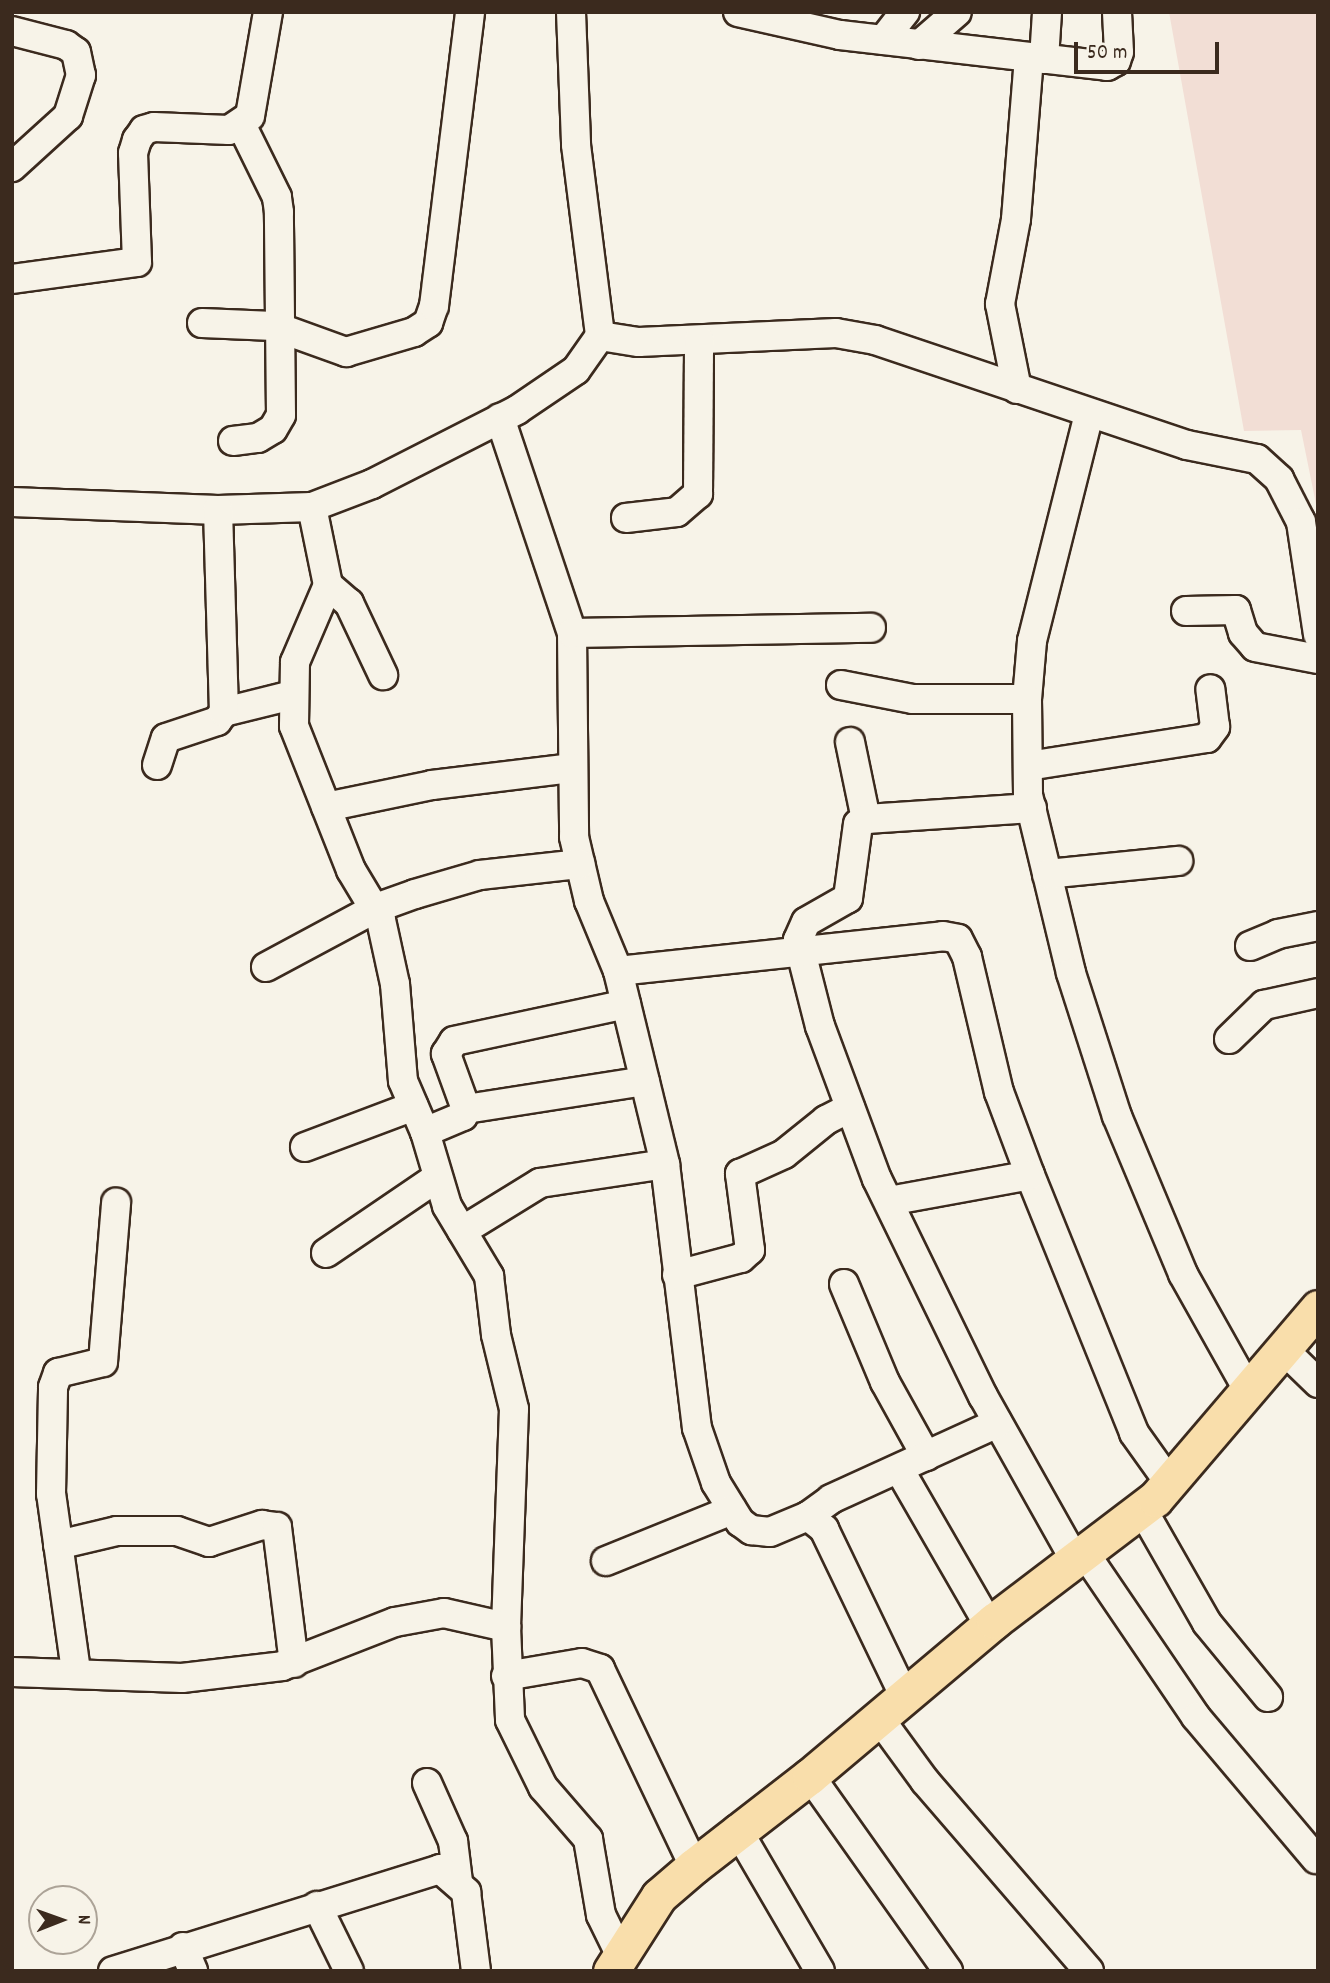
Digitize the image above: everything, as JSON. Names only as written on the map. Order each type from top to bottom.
[{"type":"main road","points":[[616,1962],[659,1896],[737,1829],[810,1776],[989,1625],[1081,1558],[1142,1509],[1169,1482],[1247,1388],[1286,1351],[1318,1308]]},
{"type":"street","points":[[12,279],[137,262],[133,153],[144,130],[229,130],[241,124],[255,101],[268,12]]},
{"type":"street","points":[[201,323],[282,328],[346,352],[414,332],[428,323],[434,306],[470,12]]},
{"type":"street","points":[[12,502],[218,510],[312,507],[372,484],[500,418],[576,370],[600,336],[576,145],[571,12]]},
{"type":"street","points":[[738,12],[883,40],[1107,66],[1116,61],[1117,12]]},
{"type":"street","points":[[883,40],[905,12]]},
{"type":"street","points":[[919,45],[957,12]]},
{"type":"street","points":[[1017,389],[1000,304],[1016,219],[1036,59],[1047,12]]},
{"type":"street","points":[[12,31],[66,45],[76,52],[81,75],[68,116],[12,167]]},
{"type":"street","points":[[233,441],[258,438],[278,424],[282,328],[277,197],[241,124]]},
{"type":"street","points":[[600,336],[613,341],[846,334],[875,340],[1089,414],[1265,463],[1287,489],[1301,522],[1318,635]]},
{"type":"street","points":[[626,518],[677,512],[698,494],[699,340]]},
{"type":"street","points":[[1089,414],[1032,641],[1027,699],[1032,808],[1071,973],[1117,1116],[1183,1275],[1247,1388]]},
{"type":"street","points":[[500,418],[572,633],[572,815],[580,863],[606,948],[618,971],[664,1164],[697,1428],[716,1483],[740,1522],[761,1532],[808,1516],[831,1499],[998,1423]]},
{"type":"street","points":[[312,507],[328,585],[295,662],[292,695],[298,738],[351,870],[376,908],[395,984],[400,1068],[425,1132],[447,1206],[489,1276],[496,1335],[514,1409],[506,1627],[506,1676],[514,1734],[543,1787],[588,1839],[601,1915],[616,1962]]},
{"type":"street","points":[[218,510],[223,712]]},
{"type":"street","points":[[328,585],[349,603],[383,675]]},
{"type":"street","points":[[1186,611],[1236,610],[1243,633],[1255,647],[1318,659]]},
{"type":"street","points":[[572,633],[871,628]]},
{"type":"street","points":[[841,685],[912,699],[1027,699]]},
{"type":"street","points":[[1028,766],[1208,738],[1215,727],[1210,689]]},
{"type":"street","points":[[158,765],[166,738],[216,721],[223,712],[292,695]]},
{"type":"street","points":[[850,742],[866,819]]},
{"type":"street","points":[[326,807],[432,785],[573,768]]},
{"type":"street","points":[[1032,808],[866,819],[854,831],[848,898],[806,922],[798,940],[820,1026],[850,1108],[889,1201],[998,1423],[1081,1558],[1196,1717],[1316,1859]]},
{"type":"street","points":[[1047,874],[1178,861]]},
{"type":"street","points":[[267,967],[376,908],[480,875],[580,863]]},
{"type":"street","points":[[1250,946],[1278,934],[1318,926]]},
{"type":"street","points":[[618,971],[943,936],[958,939],[967,957],[999,1092],[1030,1175],[1131,1425],[1169,1482]]},
{"type":"street","points":[[1229,1039],[1264,1005],[1318,993]]},
{"type":"street","points":[[425,1132],[463,1116],[466,1109],[446,1054],[454,1041],[626,1004]]},
{"type":"street","points":[[466,1109],[645,1081]]},
{"type":"street","points":[[304,1147],[414,1106]]},
{"type":"street","points":[[677,1275],[741,1258],[750,1250],[740,1174],[783,1154],[826,1119],[850,1108]]},
{"type":"street","points":[[462,1231],[540,1183],[664,1164]]},
{"type":"street","points":[[889,1201],[1030,1175]]},
{"type":"street","points":[[326,1253],[439,1177]]},
{"type":"street","points":[[76,1671],[51,1494],[54,1379],[58,1373],[103,1362],[116,1203]]},
{"type":"street","points":[[844,1284],[885,1382],[926,1457]]},
{"type":"street","points":[[1286,1351],[1318,1383]]},
{"type":"street","points":[[899,1469],[989,1625]]},
{"type":"street","points":[[1142,1509],[1207,1623],[1268,1697]]},
{"type":"street","points":[[606,1561],[732,1510]]},
{"type":"street","points":[[808,1516],[824,1529],[892,1707],[925,1781],[1089,1971]]},
{"type":"street","points":[[58,1545],[117,1531],[169,1530],[209,1542],[262,1525],[277,1527],[294,1663]]},
{"type":"street","points":[[12,1672],[76,1671],[169,1679],[294,1663],[395,1622],[443,1613],[506,1627]]},
{"type":"street","points":[[506,1676],[582,1663],[600,1670],[694,1866]]},
{"type":"street","points":[[810,1776],[948,1971]]},
{"type":"street","points":[[427,1783],[453,1841],[458,1880],[469,1906],[476,1971]]},
{"type":"street","points":[[737,1829],[820,1971]]},
{"type":"street","points":[[122,1969],[188,1959],[317,1906],[431,1870],[440,1869],[458,1880]]},
{"type":"street","points":[[317,1906],[349,1971]]},
{"type":"shaded area","points":[[1169,12],[1318,12],[1318,514],[1301,430],[1244,431]]}]
